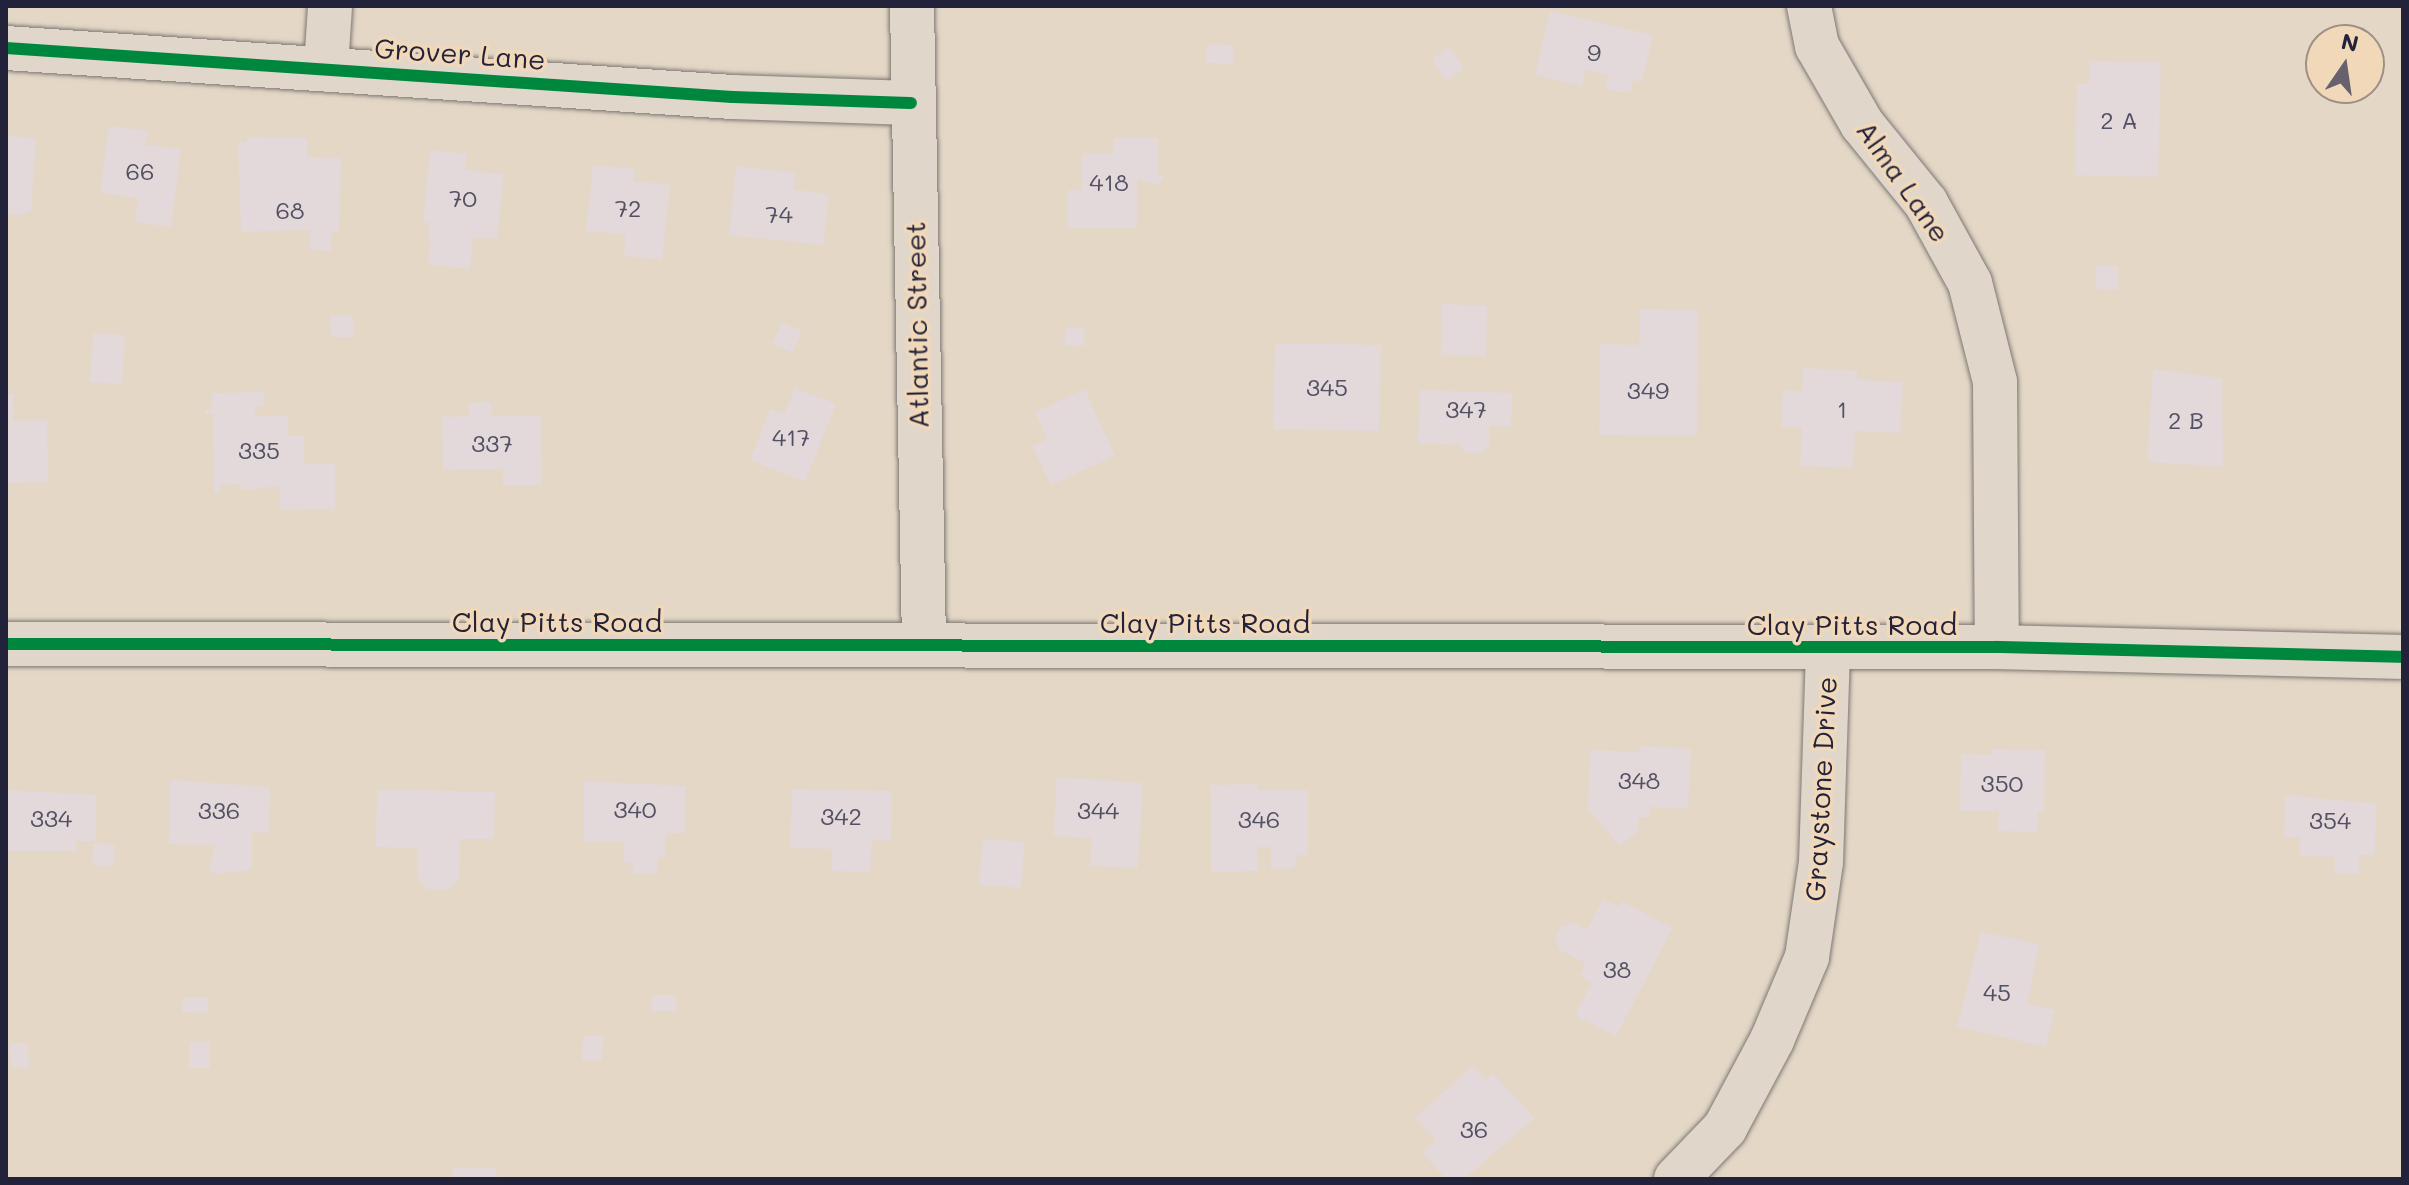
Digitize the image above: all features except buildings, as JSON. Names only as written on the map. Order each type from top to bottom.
[{"type":"street","points":[[326,67],[330,6]]},
{"type":"street","name":"Atlantic Street","points":[[912,6],[911,103],[924,645]]},
{"type":"street","name":"Alma Lane","points":[[1809,6],[1817,46],[1862,124],[1926,203],[1970,283],[1995,382],[1997,647]]},
{"type":"street","name":"Grover Lane","points":[[6,48],[326,67],[732,97],[911,103]]},
{"type":"street","name":"Clay Pitts Road","points":[[6,644],[1997,647],[2403,657]]},
{"type":"street","name":"Graystone Drive","points":[[1676,1179],[1725,1128],[1772,1040],[1807,957],[1821,862],[1828,649]]},
{"type":"cycle path","points":[[6,48],[732,97],[911,103]]},
{"type":"cycle path","points":[[6,644],[1997,647],[2403,657]]}]
